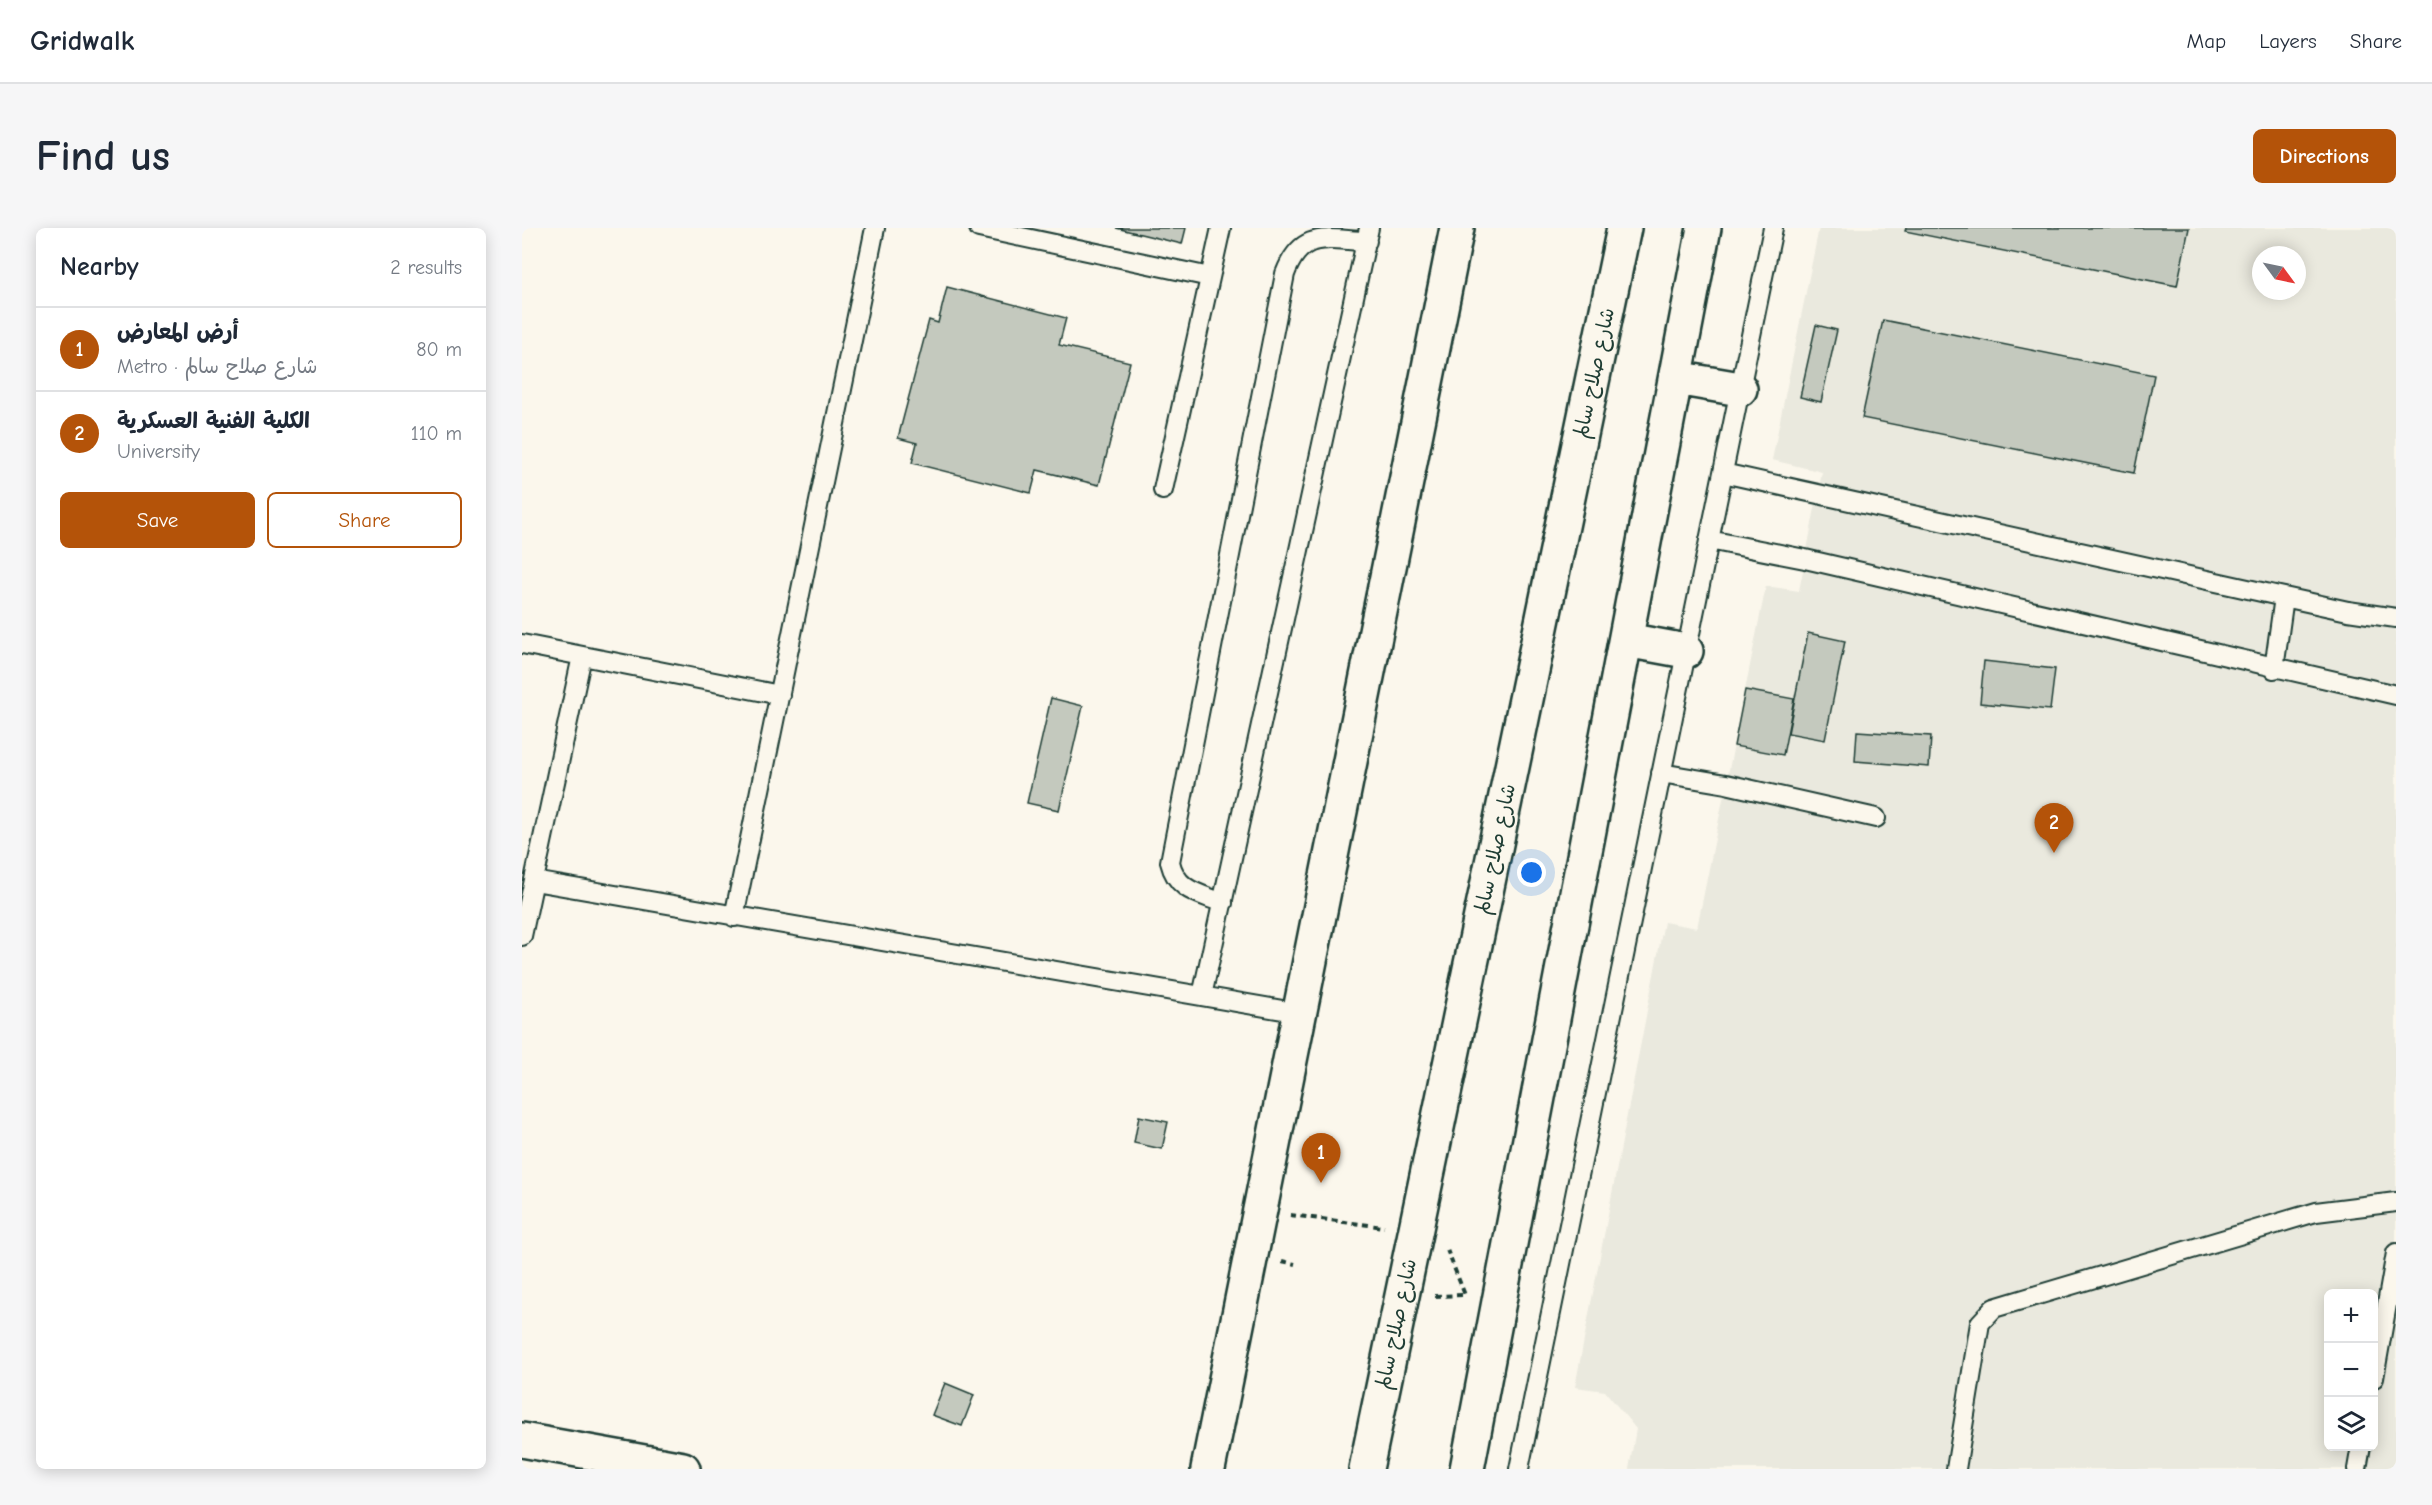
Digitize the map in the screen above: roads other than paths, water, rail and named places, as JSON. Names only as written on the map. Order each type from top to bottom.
[{"type":"main road","points":[[1208,1469],[1457,228]]},
{"type":"main road","name":"شارع صلاح سالم","points":[[1366,1469],[1428,1233],[1624,228]]},
{"type":"main road","points":[[1467,1469],[1704,228]]},
{"type":"main road","points":[[1676,378],[1740,389]]},
{"type":"main road","points":[[1626,640],[1686,651]]},
{"type":"main road","points":[[522,1440],[683,1469]]},
{"type":"lane","points":[[734,917],[875,228]]},
{"type":"lane","points":[[979,228],[1210,277]]},
{"type":"lane","points":[[1163,490],[1221,228]]},
{"type":"lane","points":[[1519,1469],[1773,228]]},
{"type":"lane","points":[[1203,996],[1368,235],[1314,239],[1301,247],[1291,260],[1286,274],[1170,862],[1173,875],[1180,884],[1223,903]]},
{"type":"lane","points":[[1723,473],[2348,611],[2396,618]]},
{"type":"lane","points":[[1709,540],[1805,559],[2274,669],[2396,695]]},
{"type":"lane","points":[[2274,669],[2284,597]]},
{"type":"lane","points":[[522,644],[780,695]]},
{"type":"lane","points":[[522,936],[582,656]]},
{"type":"lane","points":[[1661,773],[1726,784],[1876,818]]},
{"type":"lane","points":[[534,881],[1300,1013]]},
{"type":"lane","points":[[1956,1469],[1980,1323],[1994,1308],[2316,1212],[2396,1202]]},
{"type":"lane","points":[[2378,1351],[2396,1253]]},
{"type":"lane","points":[[2357,1469],[2360,1451]]},
{"type":"place","name":"الكلية الفنية العسكرية","points":[[2054,853]]},
{"type":"place","name":"أرض المعارض","points":[[1321,1183]]}]
